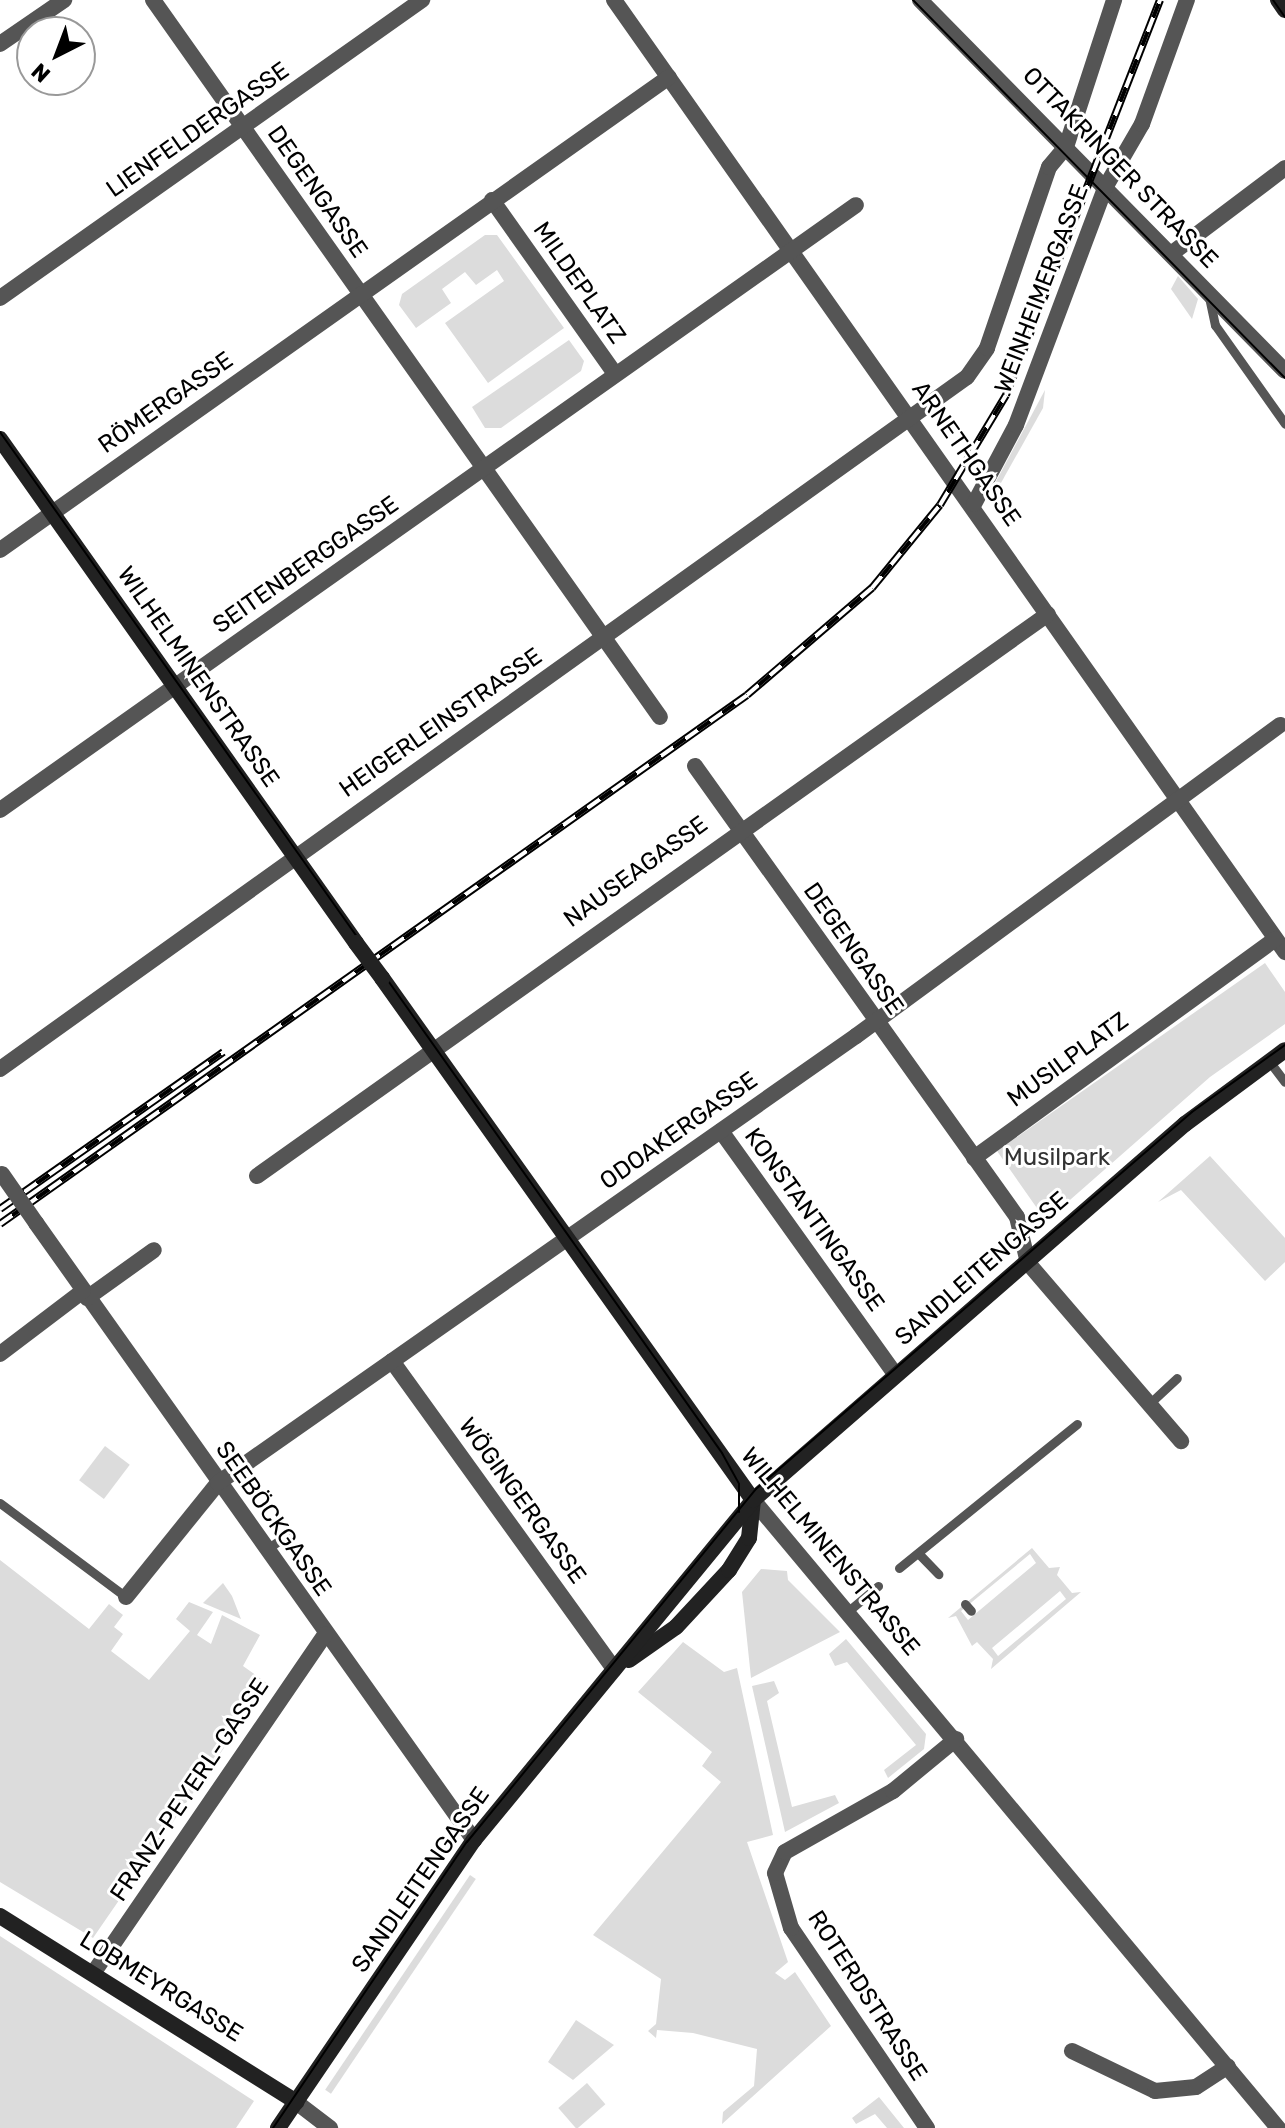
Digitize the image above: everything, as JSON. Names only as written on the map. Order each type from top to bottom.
[{"type":"main road","points":[[1278,0],[1285,10]]},
{"type":"main road","name":"WILHELMINENSTRASSE","points":[[0,439],[753,1500]]},
{"type":"main road","name":"SANDLEITENGASSE","points":[[278,2128],[474,1840],[753,1500],[1185,1124],[1285,1050]]},
{"type":"main road","name":"SANDLEITENGASSE","points":[[614,1669],[676,1627],[715,1588],[745,1548],[753,1500]]},
{"type":"main road","name":"LOBMEYRGASSE","points":[[0,1916],[94,1972],[296,2102]]},
{"type":"street","points":[[0,44],[64,0]]},
{"type":"street","name":"DEGENGASSE","points":[[153,0],[360,294]]},
{"type":"street","name":"LIENFELDERGASSE","points":[[0,298],[422,0]]},
{"type":"street","name":"ARNETHGASSE","points":[[614,0],[974,504],[1280,946]]},
{"type":"street","name":"OTTAKRINGER STRASSE","points":[[920,0],[1285,371]]},
{"type":"street","name":"WEINHEIMERGASSE","points":[[913,420],[982,358],[1049,167],[1065,149],[1114,0]]},
{"type":"street","name":"WEINHEIMERGASSE","points":[[974,504],[1016,425],[1106,186],[1142,124],[1187,0]]},
{"type":"street","points":[[660,717],[360,294],[492,200],[539,175],[669,77]]},
{"type":"street","points":[[1171,254],[1285,168]]},
{"type":"street","name":"MILDEPLATZ","points":[[482,469],[615,374],[492,200]]},
{"type":"street","points":[[615,374],[856,205]]},
{"type":"street","name":"RÖMERGASSE","points":[[0,550],[360,294]]},
{"type":"street","name":"HEIGERLEINSTRASSE","points":[[0,1069],[602,637],[913,420]]},
{"type":"street","name":"SEITENBERGGASSE","points":[[0,810],[482,469]]},
{"type":"street","name":"NAUSEAGASSE","points":[[257,1176],[739,828],[1048,614]]},
{"type":"street","name":"ODOAKERGASSE","points":[[126,1597],[218,1483],[1182,803],[1194,785],[1280,725]]},
{"type":"street","name":"DEGENGASSE","points":[[695,766],[974,1158]]},
{"type":"street","name":"MUSILPLATZ","points":[[974,1158],[1280,946]]},
{"type":"street","name":"KONSTANTINGASSE","points":[[721,1131],[896,1375]]},
{"type":"street","points":[[974,1158],[1017,1217],[1028,1263],[1181,1441]]},
{"type":"street","name":"SEEBÖCKGASSE","points":[[1,1173],[325,1635],[474,1840]]},
{"type":"street","points":[[0,1354],[154,1250]]},
{"type":"street","name":"WÖGINGERGASSE","points":[[392,1361],[614,1669]]},
{"type":"street","name":"WILHELMINENSTRASSE","points":[[753,1500],[956,1739],[1278,2128]]},
{"type":"street","name":"FRANZ-PEYERL-GASSE","points":[[94,1972],[325,1635]]},
{"type":"street","name":"ROTERDSTRASSE","points":[[927,2128],[791,1928],[775,1873],[785,1852],[893,1791],[956,1739]]},
{"type":"street","points":[[1072,2051],[1155,2091],[1196,2087],[1228,2066]]},
{"type":"street","points":[[296,2102],[330,2128]]},
{"type":"lane","points":[[1209,294],[1215,325],[1285,424]]},
{"type":"lane","points":[[1269,1061],[1285,1082]]},
{"type":"lane","points":[[1149,1404],[1177,1378]]},
{"type":"lane","points":[[899,1568],[1077,1424]]},
{"type":"lane","points":[[0,1503],[126,1597]]},
{"type":"lane","points":[[266,1550],[288,1534]]},
{"type":"lane","points":[[919,1554],[938,1574]]},
{"type":"lane","points":[[846,1613],[878,1586]]},
{"type":"green space","points":[[485,235],[497,235],[564,328],[488,383],[445,323],[504,281],[497,270],[476,285],[465,272],[442,289],[451,303],[416,328],[399,305],[402,294]]},
{"type":"green space","points":[[1178,276],[1198,299],[1192,319],[1171,289]]},
{"type":"green space","points":[[569,340],[584,361],[581,371],[501,428],[485,428],[472,407]]},
{"type":"green space","points":[[1045,390],[1043,408],[997,490],[993,487]]},
{"type":"green space","name":"Musilpark","points":[[1265,963],[1285,992],[1285,1024],[1210,1077],[1046,1221],[997,1151]]},
{"type":"green space","points":[[1210,1156],[1285,1238],[1285,1262],[1265,1281],[1181,1190],[1158,1202]]},
{"type":"green space","points":[[105,1446],[130,1465],[104,1499],[79,1480]]},
{"type":"green space","points":[[1032,1548],[1049,1568],[1060,1567],[1057,1575],[1072,1593],[1081,1592],[991,1669],[993,1659],[977,1642],[972,1646],[956,1616],[948,1618]],"holes":[[[1030,1554],[1036,1563],[968,1620],[961,1611]],[[1060,1591],[1066,1599],[998,1656],[992,1648]]]},
{"type":"green space","points":[[0,1560],[89,1629],[109,1604],[123,1615],[114,1627],[123,1634],[111,1651],[149,1680],[190,1631],[176,1619],[189,1602],[213,1612],[197,1635],[211,1644],[222,1615],[260,1635],[243,1666],[268,1684],[93,1938],[0,1882]]},
{"type":"green space","points":[[761,1569],[787,1571],[788,1580],[840,1632],[751,1678],[742,1592]]},
{"type":"green space","points":[[223,1583],[232,1596],[241,1619],[203,1603]]},
{"type":"green space","points":[[846,1639],[926,1734],[924,1749],[888,1778],[884,1770],[916,1745],[847,1662],[835,1666],[829,1654]]},
{"type":"green space","points":[[683,1642],[724,1672],[737,1668],[773,1835],[747,1842],[788,1962],[775,1973],[785,1980],[795,1972],[831,2026],[722,2124],[723,2112],[754,2086],[757,2049],[693,2033],[657,2030],[656,2038],[648,2031],[656,2024],[661,1979],[593,1935],[721,1782],[702,1766],[712,1752],[638,1692]]},
{"type":"green space","points":[[774,1681],[779,1693],[767,1701],[792,1807],[835,1795],[839,1803],[785,1832],[752,1686]]},
{"type":"green space","points":[[470,1875],[476,1879],[331,2094],[325,2090]]},
{"type":"green space","points":[[0,1936],[254,2101],[236,2128],[0,2128]]},
{"type":"green space","points":[[576,2020],[614,2045],[573,2080],[548,2062]]},
{"type":"green space","points":[[587,2083],[605,2104],[578,2128],[558,2108]]},
{"type":"green space","points":[[879,2097],[904,2128],[887,2128],[875,2114],[856,2124],[852,2118]]},
{"type":"tram line","points":[[913,0],[1285,378]]},
{"type":"tram line","points":[[1273,0],[1285,17]]},
{"type":"tram line","points":[[0,432],[722,1453],[739,1484],[739,1512]]},
{"type":"tram line","points":[[273,2128],[467,1842],[756,1489],[1192,1112],[1285,1045]]},
{"type":"railway","points":[[0,1224],[747,695],[872,588],[940,505],[1006,395],[1160,0]]},
{"type":"railway","points":[[0,1209],[223,1052]]}]
